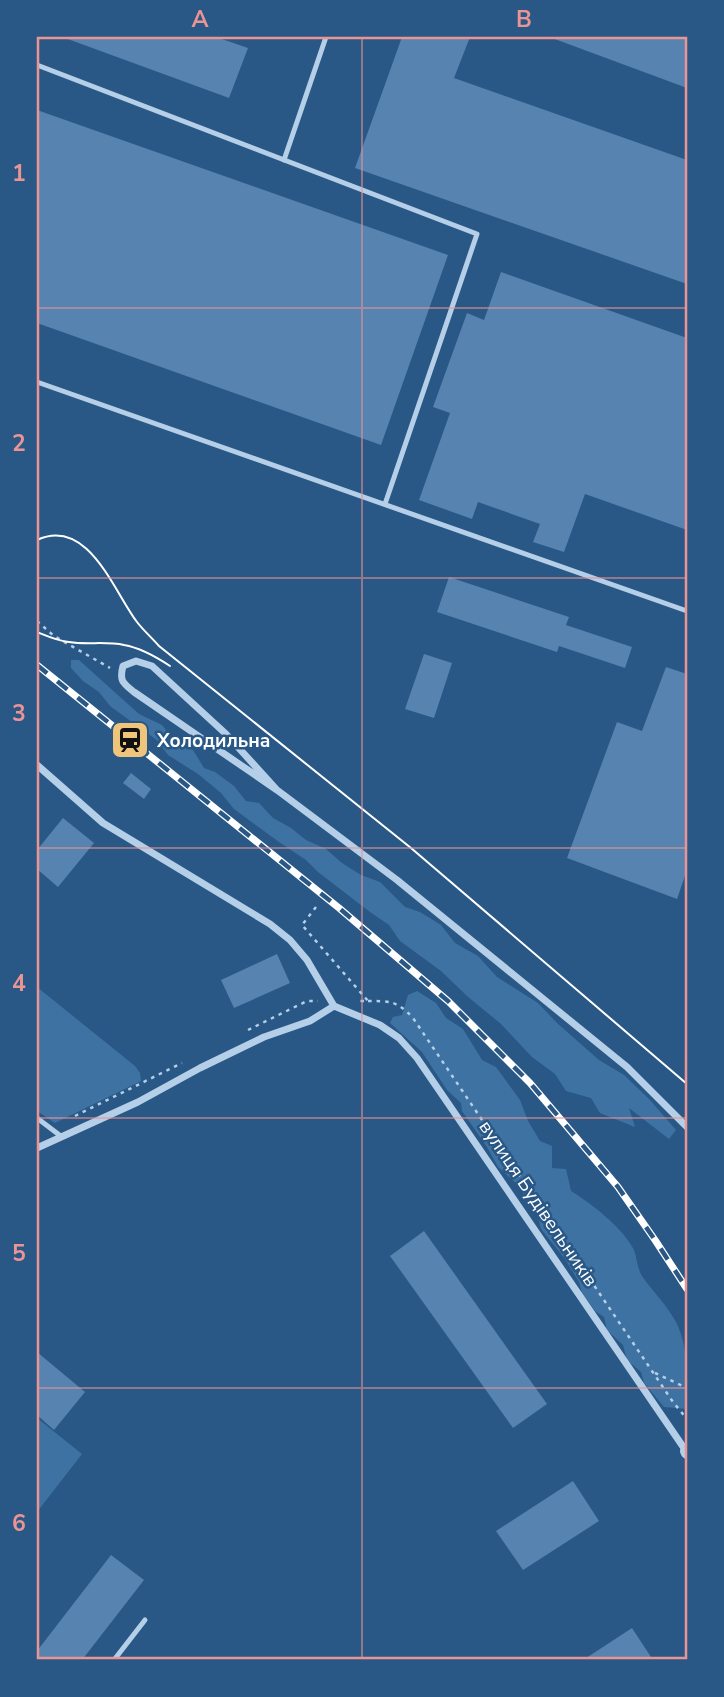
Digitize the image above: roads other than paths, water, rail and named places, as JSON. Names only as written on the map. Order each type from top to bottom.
[{"type":"street","points":[[277,790],[226,734],[152,666],[136,661],[123,666],[123,683],[134,692],[277,790],[397,880],[628,1067],[687,1127]]},
{"type":"street","points":[[37,765],[103,823],[270,924],[307,960],[333,1004],[310,1021],[264,1037],[138,1102],[37,1148]]},
{"type":"street","name":"вулиця Будівельників","points":[[333,1004],[380,1025],[399,1038],[417,1058],[687,1452]]},
{"type":"lane","points":[[284,160],[326,37]]},
{"type":"lane","points":[[37,65],[478,234],[385,504]]},
{"type":"lane","points":[[37,382],[687,611]]},
{"type":"lane","points":[[37,1118],[62,1137]]},
{"type":"lane","points":[[114,1660],[145,1620]]},
{"type":"tram line","points":[[37,540],[55,535],[71,538],[85,547],[98,561],[137,622],[159,646],[411,848],[687,1084]]},
{"type":"tram line","points":[[37,632],[65,641],[130,646],[170,666]]},
{"type":"railway","points":[[37,665],[339,908],[448,1001],[530,1083],[618,1187],[687,1289]]},
{"type":"place","name":"Холодильна","points":[[130,740]]}]
